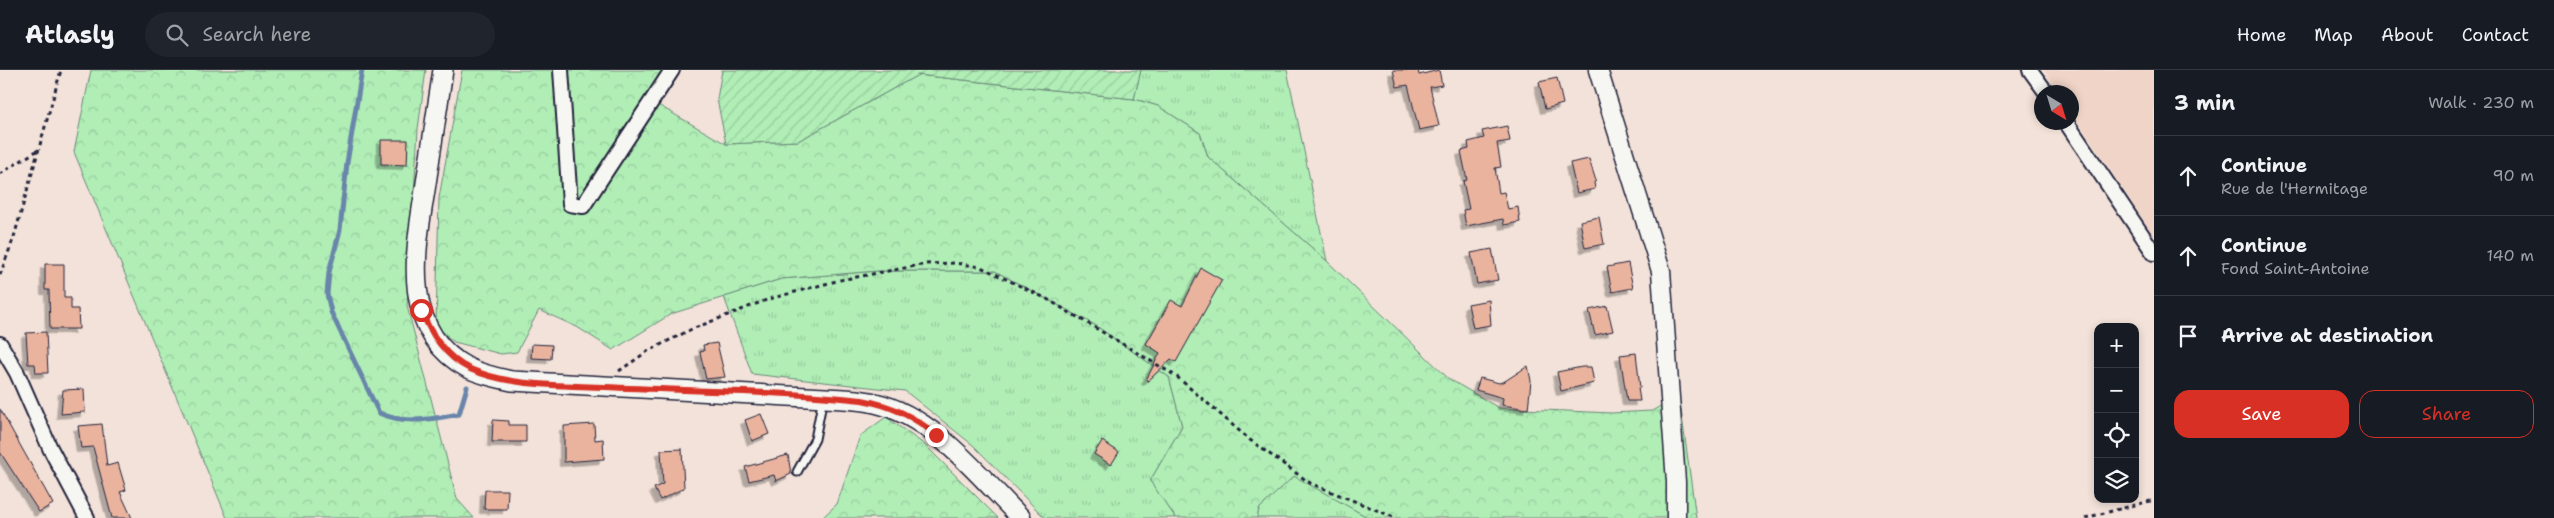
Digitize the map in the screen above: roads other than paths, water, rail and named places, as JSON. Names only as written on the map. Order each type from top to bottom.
[{"type":"main road","points":[[443,70],[415,259],[417,295],[427,324],[434,336],[454,359],[469,369],[512,381],[824,398],[875,403],[914,418],[936,435],[1022,518]]},
{"type":"street","points":[[561,70],[570,204],[583,206],[672,70]]},
{"type":"street","points":[[1598,70],[1661,271],[1676,482],[1676,518]]},
{"type":"street","points":[[2030,70],[2041,85]]},
{"type":"street","points":[[2071,130],[2154,253]]},
{"type":"street","points":[[0,344],[17,373],[50,448],[87,518]]},
{"type":"lane","points":[[797,472],[815,439],[824,398]]},
{"type":"waterway","points":[[362,70],[347,163],[340,230],[329,272],[327,294],[331,312],[379,413],[389,417],[409,420],[459,414],[467,387]]}]
